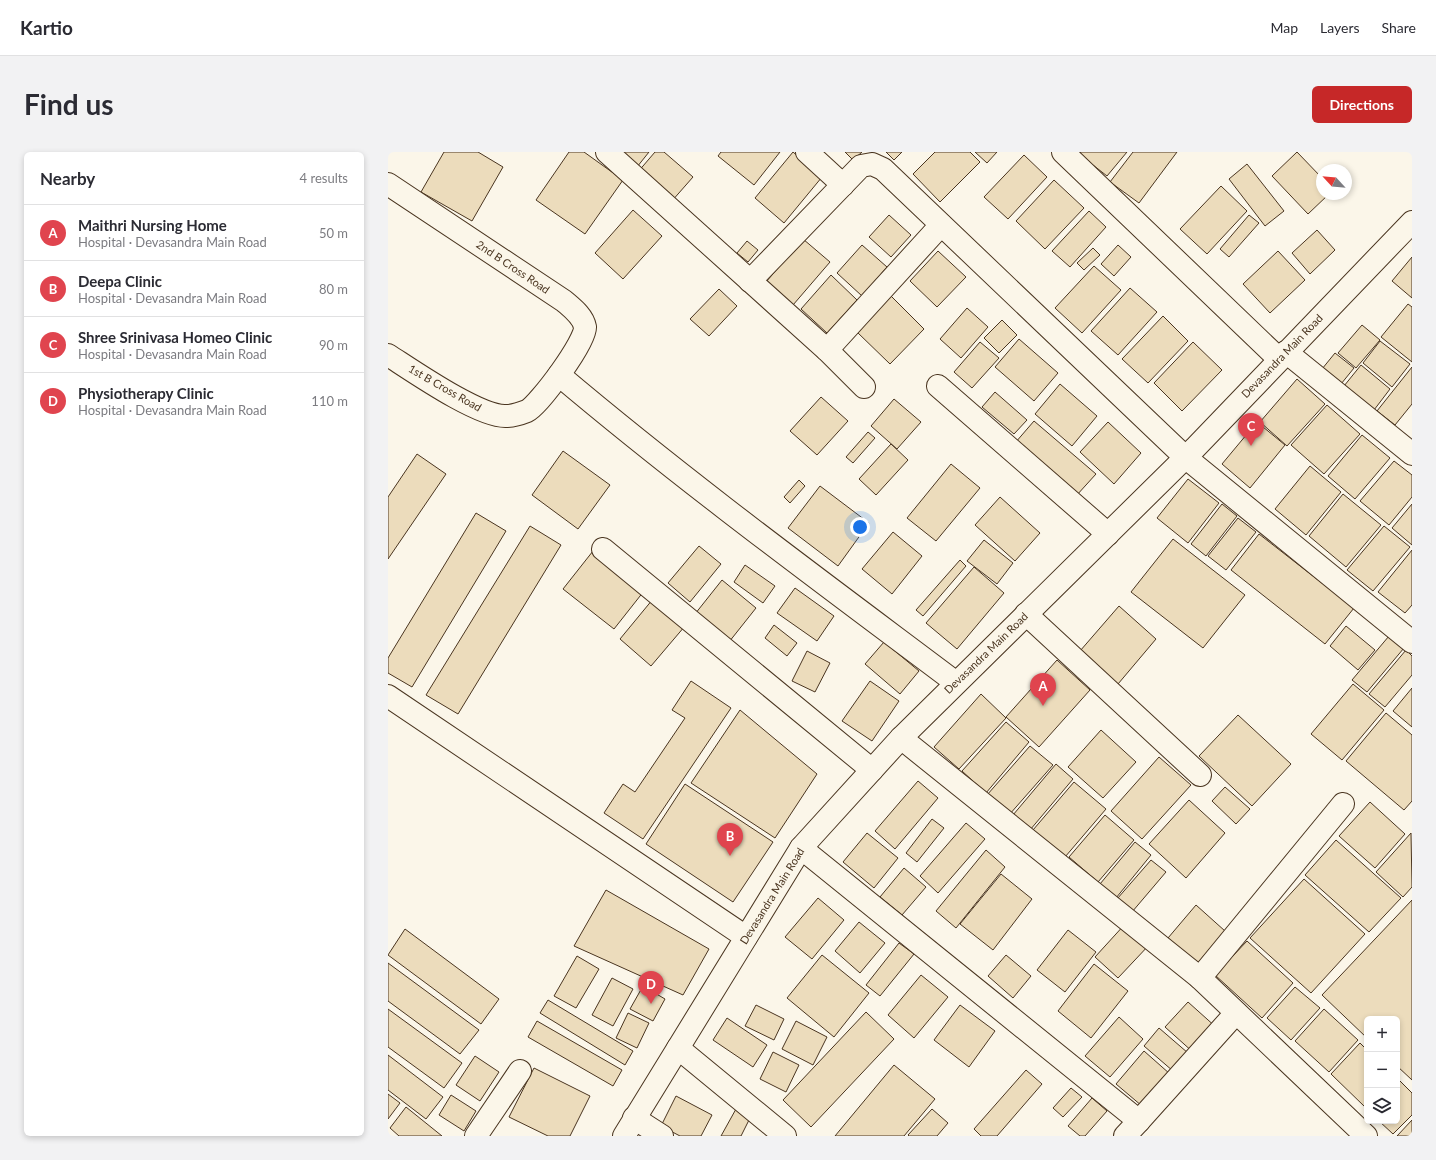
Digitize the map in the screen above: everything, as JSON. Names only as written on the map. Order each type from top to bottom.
[{"type":"street","points":[[607,152],[827,350],[864,387]]},
{"type":"street","points":[[807,152],[843,185]]},
{"type":"street","points":[[1063,152],[1282,355],[1412,454]]},
{"type":"street","points":[[750,281],[861,166],[872,164],[883,169],[1185,457],[1412,642]]},
{"type":"street","name":"2nd B Cross Road","points":[[388,184],[564,301],[579,314],[585,326],[583,338],[560,375]]},
{"type":"street","name":"Devasandra Main Road","points":[[629,1127],[801,848],[901,738],[955,682],[1185,457],[1412,222]]},
{"type":"street","points":[[827,350],[941,225]]},
{"type":"street","name":"1st B Cross Road","points":[[388,355],[478,409],[506,416],[528,411],[560,375]]},
{"type":"street","points":[[560,375],[604,412],[759,534],[955,682]]},
{"type":"street","points":[[938,386],[1108,534]]},
{"type":"street","points":[[603,549],[872,770]]},
{"type":"street","points":[[1026,614],[1200,775]]},
{"type":"street","points":[[388,696],[746,938]]},
{"type":"street","points":[[901,738],[1200,978],[1366,1136]]},
{"type":"street","points":[[1200,978],[1343,804]]},
{"type":"street","points":[[801,848],[1132,1128],[1236,1013]]},
{"type":"street","points":[[678,1048],[785,1136]]},
{"type":"street","points":[[476,1136],[520,1071]]},
{"type":"street","points":[[629,1127],[662,1136]]},
{"type":"building","points":[[444,152],[478,152],[503,167],[472,221],[421,192]]},
{"type":"building","points":[[569,152],[584,152],[623,180],[585,234],[536,200]]},
{"type":"building","points":[[618,152],[649,152],[637,167]]},
{"type":"building","points":[[655,152],[664,152],[693,177],[671,202],[637,173]]},
{"type":"building","points":[[721,152],[780,152],[754,185],[718,156]]},
{"type":"building","points":[[793,152],[822,177],[784,223],[755,198]]},
{"type":"building","points":[[845,152],[862,152],[853,160]]},
{"type":"building","points":[[886,152],[902,152],[894,160]]},
{"type":"building","points":[[935,152],[970,152],[980,162],[940,202],[913,174]]},
{"type":"building","points":[[975,152],[997,152],[987,163]]},
{"type":"building","points":[[1081,152],[1127,152],[1107,176],[1079,154]]},
{"type":"building","points":[[1133,152],[1177,152],[1139,203],[1110,182]]},
{"type":"building","points":[[1297,152],[1316,172],[1316,200],[1323,200],[1308,214],[1272,176]]},
{"type":"building","points":[[1024,155],[1047,177],[1008,219],[984,197]]},
{"type":"building","points":[[1247,164],[1284,211],[1265,226],[1229,179]]},
{"type":"building","points":[[1054,180],[1084,208],[1045,249],[1016,221]]},
{"type":"building","points":[[1221,186],[1247,211],[1207,254],[1180,229]]},
{"type":"building","points":[[633,210],[662,236],[623,279],[595,253]]},
{"type":"building","points":[[1089,211],[1106,227],[1070,267],[1052,251]]},
{"type":"building","points":[[889,215],[911,235],[891,257],[869,237]]},
{"type":"building","points":[[1249,215],[1259,223],[1229,257],[1220,249]]},
{"type":"building","points":[[1317,230],[1335,250],[1310,274],[1292,253]]},
{"type":"building","points":[[803,239],[830,262],[793,305],[766,282]]},
{"type":"building","points":[[747,241],[758,250],[748,262],[737,253]]},
{"type":"building","points":[[862,245],[887,267],[862,296],[837,273]]},
{"type":"building","points":[[1118,245],[1131,257],[1114,276],[1101,264]]},
{"type":"building","points":[[1093,248],[1100,255],[1084,270],[1077,263]]},
{"type":"building","points":[[938,251],[966,277],[937,307],[910,281]]},
{"type":"building","points":[[1278,251],[1305,280],[1270,313],[1243,284]]},
{"type":"building","points":[[1412,257],[1412,298],[1392,281]]},
{"type":"building","points":[[1094,266],[1121,290],[1082,333],[1055,308]]},
{"type":"building","points":[[831,275],[857,300],[827,333],[801,309]]},
{"type":"building","points":[[1130,288],[1157,312],[1118,355],[1091,331]]},
{"type":"building","points":[[719,289],[737,306],[709,336],[690,319]]},
{"type":"building","points":[[891,296],[924,329],[890,364],[857,332]]},
{"type":"building","points":[[1408,304],[1412,307],[1412,362],[1381,337]]},
{"type":"building","points":[[967,308],[988,327],[961,358],[940,339]]},
{"type":"building","points":[[1163,316],[1188,341],[1148,383],[1122,359]]},
{"type":"building","points":[[1002,320],[1017,335],[999,353],[984,338]]},
{"type":"building","points":[[1362,325],[1380,340],[1356,368],[1338,353]]},
{"type":"building","points":[[1019,339],[1058,373],[1034,401],[995,367]]},
{"type":"building","points":[[1380,341],[1410,364],[1392,387],[1363,363]]},
{"type":"building","points":[[980,342],[999,358],[972,388],[954,372]]},
{"type":"building","points":[[1193,342],[1222,370],[1182,411],[1154,383]]},
{"type":"building","points":[[1335,353],[1354,368],[1341,384],[1322,369]]},
{"type":"building","points":[[1361,365],[1390,389],[1374,410],[1344,386]]},
{"type":"building","points":[[1412,367],[1412,404],[1395,425],[1377,411]]},
{"type":"building","points":[[1297,379],[1325,404],[1287,446],[1260,422]]},
{"type":"building","points":[[1060,384],[1097,416],[1072,446],[1035,414]]},
{"type":"building","points":[[995,392],[1027,420],[1014,434],[982,407]]},
{"type":"building","points":[[821,397],[848,421],[817,455],[790,431]]},
{"type":"building","points":[[894,399],[921,422],[897,449],[871,426]]},
{"type":"building","points":[[1327,405],[1360,434],[1324,474],[1291,445]]},
{"type":"building","points":[[1034,421],[1096,474],[1076,496],[1015,443]]},
{"type":"building","points":[[1108,422],[1141,453],[1114,484],[1080,452]]},
{"type":"building","points":[[1257,422],[1285,445],[1250,488],[1222,464]]},
{"type":"building","points":[[868,432],[875,438],[853,463],[846,457]]},
{"type":"building","points":[[1362,435],[1390,458],[1355,499],[1328,476]]},
{"type":"building","points":[[891,444],[908,460],[876,495],[859,479]]},
{"type":"building","points":[[563,451],[610,485],[578,529],[532,495]]},
{"type":"building","points":[[417,454],[446,474],[388,559],[388,497]]},
{"type":"building","points":[[1394,461],[1412,475],[1412,497],[1389,525],[1360,501]]},
{"type":"building","points":[[951,464],[980,488],[936,541],[907,518]]},
{"type":"building","points":[[1310,466],[1341,492],[1306,535],[1275,509]]},
{"type":"building","points":[[1188,479],[1219,503],[1188,543],[1157,518]]},
{"type":"building","points":[[799,480],[805,486],[790,503],[784,497]]},
{"type":"building","points":[[820,486],[869,523],[838,566],[788,528]]},
{"type":"building","points":[[1343,494],[1381,525],[1346,567],[1309,536]]},
{"type":"building","points":[[1000,497],[1040,533],[1015,561],[975,525]]},
{"type":"building","points":[[1222,504],[1237,516],[1206,556],[1191,544]]},
{"type":"building","points":[[1412,504],[1412,545],[1392,528]]},
{"type":"building","points":[[476,513],[506,531],[412,687],[388,673],[388,658]]},
{"type":"building","points":[[1238,518],[1256,532],[1226,570],[1208,556]]},
{"type":"building","points":[[530,526],[561,545],[458,714],[426,695]]},
{"type":"building","points":[[1384,526],[1410,547],[1373,591],[1347,570]]},
{"type":"building","points":[[893,532],[922,556],[892,594],[862,569]]},
{"type":"building","points":[[1259,534],[1354,608],[1325,644],[1231,570]]},
{"type":"building","points":[[1173,539],[1245,595],[1203,648],[1131,592]]},
{"type":"building","points":[[984,540],[1013,563],[997,584],[967,561]]},
{"type":"building","points":[[699,546],[721,564],[690,602],[668,583]]},
{"type":"building","points":[[1412,550],[1412,605],[1405,613],[1378,592]]},
{"type":"building","points":[[593,551],[644,591],[614,629],[563,589]]},
{"type":"building","points":[[960,560],[966,566],[923,616],[916,610]]},
{"type":"building","points":[[745,565],[775,586],[763,603],[734,582]]},
{"type":"building","points":[[974,567],[1004,593],[957,649],[926,623]]},
{"type":"building","points":[[722,580],[756,608],[729,642],[695,614]]},
{"type":"building","points":[[795,588],[834,616],[817,641],[777,613]]},
{"type":"building","points":[[653,599],[685,626],[651,666],[620,639]]},
{"type":"building","points":[[1119,606],[1156,639],[1118,684],[1080,651]]},
{"type":"building","points":[[774,625],[797,643],[787,656],[765,638]]},
{"type":"building","points":[[1346,626],[1375,650],[1358,670],[1330,646]]},
{"type":"building","points":[[1389,636],[1404,648],[1367,692],[1352,680]]},
{"type":"building","points":[[884,642],[919,671],[900,694],[865,664]]},
{"type":"building","points":[[1406,650],[1412,656],[1412,675],[1385,707],[1369,694]]},
{"type":"building","points":[[807,651],[830,663],[815,692],[792,681]]},
{"type":"building","points":[[1057,660],[1090,690],[1039,747],[1006,717]]},
{"type":"building","points":[[691,681],[731,708],[643,839],[604,813],[623,784],[635,792],[685,718],[672,710]]},
{"type":"building","points":[[870,681],[899,701],[872,741],[842,721]]},
{"type":"building","points":[[1353,684],[1384,710],[1342,760],[1311,734]]},
{"type":"building","points":[[1412,688],[1412,727],[1393,711]]},
{"type":"building","points":[[981,694],[1006,718],[959,769],[934,747]]},
{"type":"building","points":[[740,710],[817,774],[775,838],[691,783]]},
{"type":"building","points":[[1386,713],[1412,735],[1412,801],[1404,810],[1346,761]]},
{"type":"building","points":[[1238,715],[1291,764],[1252,806],[1199,756]]},
{"type":"building","points":[[1006,722],[1029,742],[986,793],[962,771]]},
{"type":"building","points":[[1101,730],[1136,762],[1103,798],[1068,767]]},
{"type":"building","points":[[1030,746],[1053,765],[1009,815],[987,795]]},
{"type":"building","points":[[1159,757],[1191,785],[1142,839],[1111,811]]},
{"type":"building","points":[[1056,764],[1073,779],[1030,830],[1013,815]]},
{"type":"building","points":[[918,781],[938,798],[895,849],[875,831]]},
{"type":"building","points":[[1074,782],[1106,809],[1065,857],[1033,830]]},
{"type":"building","points":[[685,784],[773,842],[733,902],[646,844]]},
{"type":"building","points":[[1225,787],[1250,809],[1236,824],[1212,801]]},
{"type":"building","points":[[1189,800],[1225,833],[1186,878],[1149,844]]},
{"type":"building","points":[[1370,802],[1405,834],[1375,868],[1339,836]]},
{"type":"building","points":[[1105,815],[1134,840],[1098,882],[1069,857]]},
{"type":"building","points":[[932,819],[944,828],[917,862],[906,853]]},
{"type":"building","points":[[966,823],[985,839],[938,893],[920,876]]},
{"type":"building","points":[[867,833],[898,858],[874,888],[843,862]]},
{"type":"building","points":[[1411,833],[1412,887],[1403,897],[1376,872]]},
{"type":"building","points":[[1336,840],[1401,898],[1369,932],[1305,875]]},
{"type":"building","points":[[1135,842],[1151,855],[1116,898],[1100,884]]},
{"type":"building","points":[[986,850],[1005,867],[956,928],[936,911]]},
{"type":"building","points":[[1151,860],[1166,872],[1132,912],[1117,899]]},
{"type":"building","points":[[904,868],[926,887],[902,915],[880,897]]},
{"type":"building","points":[[1001,874],[1032,899],[993,950],[960,924]]},
{"type":"building","points":[[1304,879],[1365,934],[1311,993],[1250,938]]},
{"type":"building","points":[[606,890],[709,949],[683,995],[574,946]]},
{"type":"building","points":[[818,898],[844,920],[812,959],[785,937]]},
{"type":"building","points":[[1412,900],[1412,1080],[1400,1069],[1400,1016],[1364,1016],[1364,1035],[1322,995]]},
{"type":"building","points":[[1196,905],[1225,931],[1197,964],[1168,938]]},
{"type":"building","points":[[859,922],[885,943],[860,973],[835,951]]},
{"type":"building","points":[[1126,923],[1150,944],[1118,978],[1095,957]]},
{"type":"building","points":[[405,929],[499,999],[481,1024],[388,955]]},
{"type":"building","points":[[1068,930],[1096,952],[1065,992],[1037,970]]},
{"type":"building","points":[[1247,941],[1293,983],[1262,1018],[1215,975]]},
{"type":"building","points":[[899,943],[914,954],[880,996],[866,985]]},
{"type":"building","points":[[822,955],[869,993],[834,1037],[787,998]]},
{"type":"building","points":[[1006,955],[1031,976],[1013,998],[988,976]]},
{"type":"building","points":[[577,956],[599,969],[576,1008],[554,996]]},
{"type":"building","points":[[388,963],[479,1030],[460,1054],[388,1001]]},
{"type":"building","points":[[1094,964],[1128,991],[1091,1038],[1058,1011]]},
{"type":"building","points":[[921,975],[948,997],[914,1038],[888,1015]]},
{"type":"building","points":[[612,978],[633,989],[613,1026],[592,1015]]},
{"type":"building","points":[[643,986],[665,999],[653,1021],[630,1009]]},
{"type":"building","points":[[1295,987],[1320,1008],[1291,1040],[1267,1018]]},
{"type":"building","points":[[548,1000],[633,1051],[625,1065],[540,1013]]},
{"type":"building","points":[[1188,1002],[1217,1028],[1194,1053],[1165,1027]]},
{"type":"building","points":[[756,1005],[784,1019],[774,1040],[745,1026]]},
{"type":"building","points":[[960,1005],[995,1031],[969,1067],[934,1040]]},
{"type":"building","points":[[388,1009],[462,1063],[444,1088],[388,1047]]},
{"type":"building","points":[[1324,1009],[1358,1040],[1329,1072],[1295,1041]]},
{"type":"building","points":[[866,1012],[894,1039],[811,1127],[783,1100]]},
{"type":"building","points":[[628,1013],[649,1023],[637,1048],[616,1038]]},
{"type":"building","points":[[1119,1017],[1143,1039],[1110,1077],[1085,1056]]},
{"type":"building","points":[[727,1018],[767,1045],[753,1067],[713,1040]]},
{"type":"building","points":[[537,1021],[622,1070],[613,1086],[528,1037]]},
{"type":"building","points":[[796,1021],[827,1037],[813,1065],[782,1049]]},
{"type":"building","points":[[1159,1028],[1188,1053],[1173,1071],[1144,1046]]},
{"type":"building","points":[[1360,1043],[1364,1047],[1364,1106],[1331,1074]]},
{"type":"building","points":[[1144,1051],[1170,1074],[1142,1106],[1116,1084]]},
{"type":"building","points":[[773,1052],[799,1065],[786,1092],[760,1079]]},
{"type":"building","points":[[388,1055],[443,1097],[426,1119],[388,1090]]},
{"type":"building","points":[[475,1056],[499,1072],[480,1101],[456,1085]]},
{"type":"building","points":[[894,1065],[935,1099],[904,1136],[835,1136]]},
{"type":"building","points":[[534,1068],[590,1096],[570,1136],[548,1136],[509,1117]]},
{"type":"building","points":[[1026,1070],[1042,1084],[997,1136],[981,1136],[974,1129]]},
{"type":"building","points":[[1400,1081],[1412,1093],[1412,1115],[1393,1134],[1382,1124],[1400,1124]]},
{"type":"building","points":[[1071,1088],[1082,1097],[1063,1117],[1053,1108]]},
{"type":"building","points":[[388,1094],[400,1103],[388,1119]]},
{"type":"building","points":[[451,1095],[476,1111],[464,1131],[439,1115]]},
{"type":"building","points":[[676,1096],[712,1115],[701,1136],[680,1136],[661,1126]]},
{"type":"building","points":[[1092,1098],[1107,1111],[1085,1136],[1080,1136],[1068,1126]]},
{"type":"building","points":[[406,1107],[442,1136],[399,1136],[390,1128]]},
{"type":"building","points":[[736,1109],[750,1118],[741,1136],[721,1136]]},
{"type":"building","points":[[932,1109],[948,1123],[937,1136],[909,1136],[908,1135]]},
{"type":"building","points":[[1412,1120],[1412,1136],[1397,1136]]},
{"type":"place","name":"Shree Srinivasa Homeo Clinic","points":[[1251,446]]},
{"type":"place","name":"Maithri Nursing Home","points":[[1043,706]]},
{"type":"place","name":"Deepa Clinic","points":[[730,856]]},
{"type":"place","name":"Physiotherapy Clinic","points":[[651,1004]]}]
